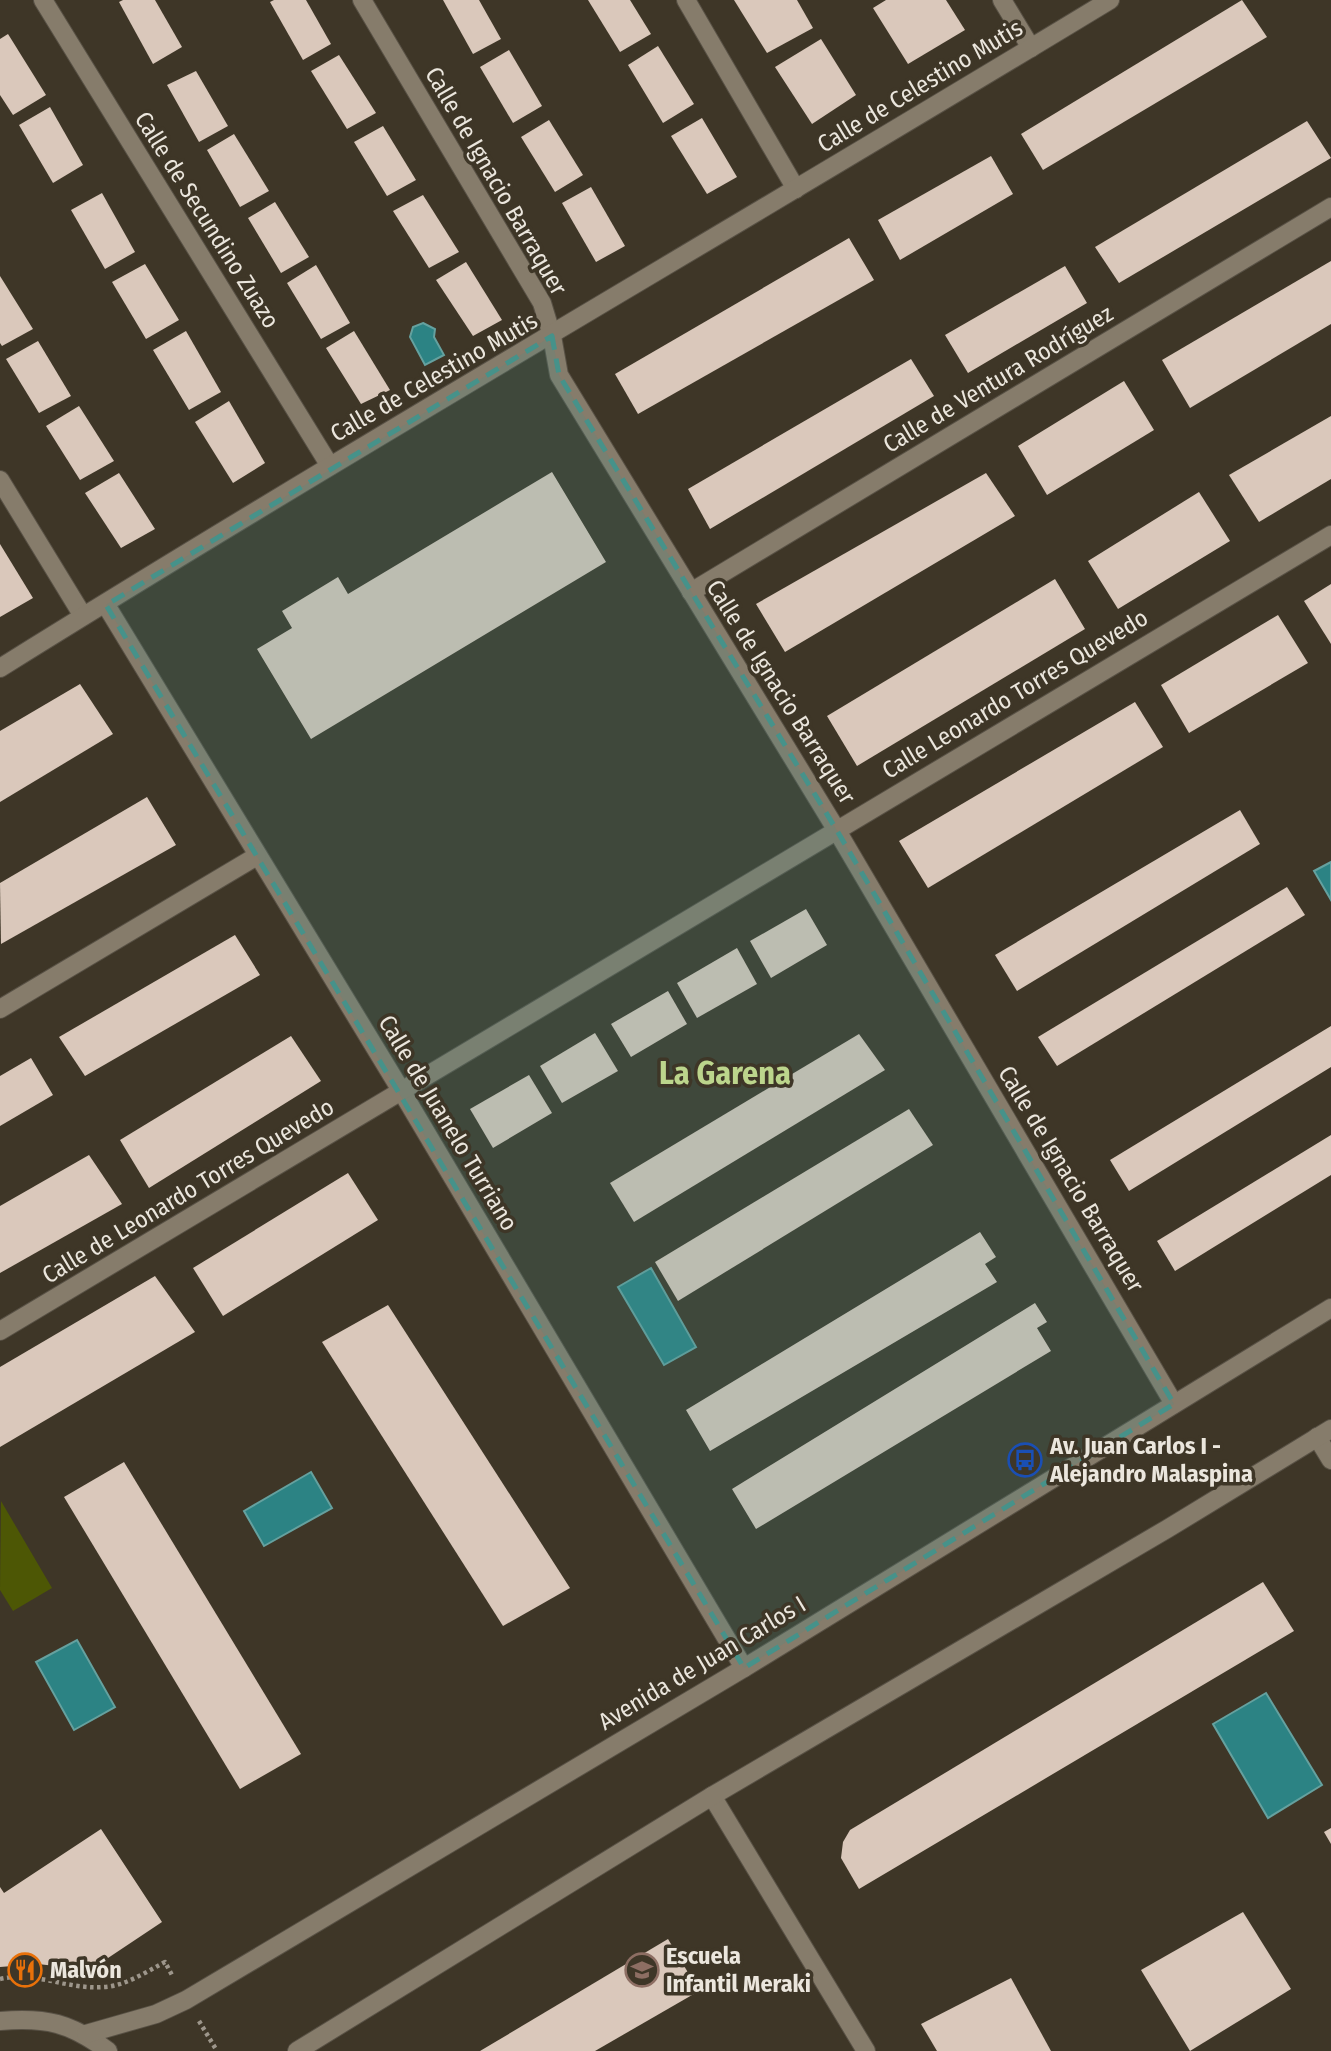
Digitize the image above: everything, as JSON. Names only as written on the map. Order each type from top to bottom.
[{"type":"street","name":"Calle de Secundino Zuazo","points":[[43,0],[330,466]]},
{"type":"street","name":"Calle de Ignacio Barraquer","points":[[362,0],[542,303],[552,336],[559,375],[836,829],[1174,1404]]},
{"type":"street","points":[[686,0],[796,188]]},
{"type":"street","points":[[1002,0],[1031,48]]},
{"type":"street","name":"Calle de Celestino Mutis","points":[[0,668],[330,466],[552,336],[1110,0]]},
{"type":"street","name":"Calle de Ventura Rodríguez","points":[[691,592],[1331,207]]},
{"type":"street","points":[[0,480],[83,616]]},
{"type":"street","name":"Calle Leonardo Torres Quevedo","points":[[402,1092],[836,829],[1331,535]]},
{"type":"street","name":"Calle de Juanelo Turriano","points":[[106,605],[402,1092],[744,1668]]},
{"type":"street","points":[[0,1009],[257,856]]},
{"type":"street","name":"Calle de Leonardo Torres Quevedo","points":[[0,1332],[402,1092]]},
{"type":"street","name":"Avenida de Juan Carlos I","points":[[86,2034],[156,2014],[186,2000],[744,1668],[1331,1308]]},
{"type":"street","points":[[297,2051],[712,1796],[1167,1529],[1324,1433],[1331,1460]]},
{"type":"street","points":[[712,1796],[866,2051]]},
{"type":"street","points":[[0,2021],[32,2018],[58,2022],[86,2034],[108,2051]]},
{"type":"path","points":[[0,1979],[31,1976],[105,1987],[127,1981],[164,1962]]},
{"type":"highlighted area","points":[[552,336],[559,375],[836,829],[1174,1404],[744,1668],[106,605]]},
{"type":"green space","points":[[1,1501],[52,1588],[13,1611],[0,1590]]},
{"type":"water","points":[[423,323],[435,329],[434,337],[444,355],[425,365],[410,337],[413,327]]},
{"type":"water","points":[[1331,862],[1331,900],[1314,871]]},
{"type":"water","points":[[651,1268],[696,1347],[664,1365],[618,1287]]},
{"type":"water","points":[[311,1472],[332,1508],[264,1546],[244,1511]]},
{"type":"water","points":[[77,1640],[115,1707],[74,1730],[36,1662]]},
{"type":"water","points":[[1266,1693],[1322,1785],[1268,1818],[1213,1724]]},
{"type":"building","points":[[155,0],[182,47],[153,64],[119,2]]},
{"type":"building","points":[[306,0],[331,44],[303,60],[270,2]]},
{"type":"building","points":[[443,0],[479,0],[501,39],[473,54]]},
{"type":"building","points":[[588,0],[630,0],[651,34],[620,52]]},
{"type":"building","points":[[734,0],[797,0],[813,28],[767,53]]},
{"type":"building","points":[[886,0],[946,0],[965,30],[908,64],[873,8]]},
{"type":"building","points":[[1242,0],[1267,37],[1043,170],[1021,134]]},
{"type":"building","points":[[8,34],[46,95],[13,115],[0,95],[0,39]]},
{"type":"building","points":[[821,39],[856,95],[812,124],[775,67]]},
{"type":"building","points":[[658,46],[694,104],[663,123],[628,65]]},
{"type":"building","points":[[509,50],[542,106],[513,123],[480,67]]},
{"type":"building","points":[[339,55],[376,113],[347,129],[311,71]]},
{"type":"building","points":[[196,71],[228,126],[199,142],[167,85]]},
{"type":"building","points":[[50,107],[83,165],[53,183],[19,125]]},
{"type":"building","points":[[702,118],[737,177],[707,194],[671,136]]},
{"type":"building","points":[[549,120],[583,175],[555,192],[521,137]]},
{"type":"building","points":[[1307,121],[1331,158],[1119,283],[1095,247]]},
{"type":"building","points":[[383,126],[416,180],[387,196],[354,142]]},
{"type":"building","points":[[234,134],[269,191],[240,207],[207,150]]},
{"type":"building","points":[[991,156],[1013,194],[900,260],[878,220]]},
{"type":"building","points":[[591,187],[625,246],[596,262],[562,203]]},
{"type":"building","points":[[102,193],[135,252],[105,269],[71,210]]},
{"type":"building","points":[[423,195],[459,252],[429,268],[393,211]]},
{"type":"building","points":[[275,202],[309,257],[281,273],[248,218]]},
{"type":"building","points":[[849,238],[874,280],[638,414],[615,374]]},
{"type":"building","points":[[1331,261],[1331,324],[1190,408],[1162,360]]},
{"type":"building","points":[[466,262],[502,320],[473,336],[436,280]]},
{"type":"building","points":[[145,264],[179,320],[146,339],[112,282]]},
{"type":"building","points":[[316,265],[350,323],[321,339],[287,283]]},
{"type":"building","points":[[1065,266],[1087,303],[968,373],[945,335]]},
{"type":"building","points":[[0,276],[33,329],[2,346],[0,343]]},
{"type":"building","points":[[186,331],[221,392],[189,410],[153,350]]},
{"type":"building","points":[[354,331],[390,390],[361,404],[326,348]]},
{"type":"building","points":[[38,341],[71,396],[39,413],[6,359]]},
{"type":"building","points":[[911,359],[934,396],[710,529],[688,489]]},
{"type":"building","points":[[1124,381],[1154,430],[1047,495],[1018,446]]},
{"type":"building","points":[[229,401],[265,463],[233,483],[195,422]]},
{"type":"building","points":[[79,406],[114,461],[80,480],[46,426]]},
{"type":"building","points":[[1331,416],[1331,479],[1259,522],[1229,475]]},
{"type":"building","points":[[552,472],[606,562],[311,739],[257,649],[292,628],[282,611],[338,577],[348,594]]},
{"type":"building","points":[[119,473],[155,529],[121,548],[85,493]]},
{"type":"building","points":[[986,473],[1015,516],[785,652],[756,604]]},
{"type":"building","points":[[1199,492],[1230,541],[1118,609],[1088,561]]},
{"type":"building","points":[[0,544],[33,598],[0,617]]},
{"type":"building","points":[[1055,579],[1085,629],[857,766],[827,716]]},
{"type":"building","points":[[1331,584],[1331,644],[1304,601]]},
{"type":"building","points":[[1278,615],[1308,663],[1189,733],[1161,685]]},
{"type":"building","points":[[80,684],[113,734],[0,802],[0,731]]},
{"type":"building","points":[[1135,702],[1163,747],[928,888],[899,841]]},
{"type":"building","points":[[147,797],[176,845],[1,944],[0,883]]},
{"type":"building","points":[[1240,810],[1260,844],[1017,991],[995,955]]},
{"type":"building","points":[[1287,887],[1305,915],[1057,1066],[1038,1037]]},
{"type":"building","points":[[806,909],[827,945],[771,978],[750,941]]},
{"type":"building","points":[[235,935],[260,975],[85,1076],[59,1037]]},
{"type":"building","points":[[737,948],[757,984],[697,1018],[677,983]]},
{"type":"building","points":[[668,991],[687,1024],[631,1057],[611,1024]]},
{"type":"building","points":[[1331,1026],[1331,1067],[1129,1191],[1110,1160]]},
{"type":"building","points":[[595,1033],[618,1071],[562,1103],[540,1066]]},
{"type":"building","points":[[859,1034],[885,1070],[634,1222],[610,1183]]},
{"type":"building","points":[[291,1036],[321,1081],[149,1188],[120,1140]]},
{"type":"building","points":[[31,1058],[53,1095],[0,1126],[0,1076]]},
{"type":"building","points":[[529,1075],[552,1113],[493,1148],[470,1109]]},
{"type":"building","points":[[909,1109],[933,1145],[678,1301],[655,1262]]},
{"type":"building","points":[[1331,1135],[1331,1175],[1175,1271],[1157,1241]]},
{"type":"building","points":[[89,1155],[122,1204],[0,1273],[0,1206]]},
{"type":"building","points":[[348,1173],[378,1220],[223,1316],[193,1268]]},
{"type":"building","points":[[980,1232],[996,1257],[985,1264],[997,1282],[710,1451],[686,1410]]},
{"type":"building","points":[[155,1276],[195,1332],[0,1447],[0,1367]]},
{"type":"building","points":[[1035,1303],[1047,1322],[1037,1328],[1051,1351],[756,1529],[732,1489]]},
{"type":"building","points":[[388,1305],[570,1588],[503,1626],[322,1342]]},
{"type":"building","points":[[124,1462],[301,1754],[240,1789],[64,1497]]},
{"type":"building","points":[[1263,1582],[1294,1631],[859,1889],[841,1858],[843,1842],[850,1830]]},
{"type":"building","points":[[1331,1828],[1331,1844],[1324,1832]]},
{"type":"building","points":[[101,1829],[162,1922],[90,1970],[38,1964],[0,1967],[0,1887],[4,1893]]},
{"type":"building","points":[[1243,1912],[1291,1989],[1190,2051],[1141,1970]]},
{"type":"building","points":[[668,1939],[699,1991],[595,2051],[480,2051]]},
{"type":"building","points":[[1011,1978],[1051,2051],[937,2051],[921,2024]]},
{"type":"place","name":"Av. Juan Carlos I - Alejandro Malaspina","points":[[1025,1460]]},
{"type":"place","name":"Malvón","points":[[25,1970]]},
{"type":"place","name":"Escuela Infantil Meraki","points":[[642,1970]]},
{"type":"district","name":"La Garena","points":[[725,1073]]}]
